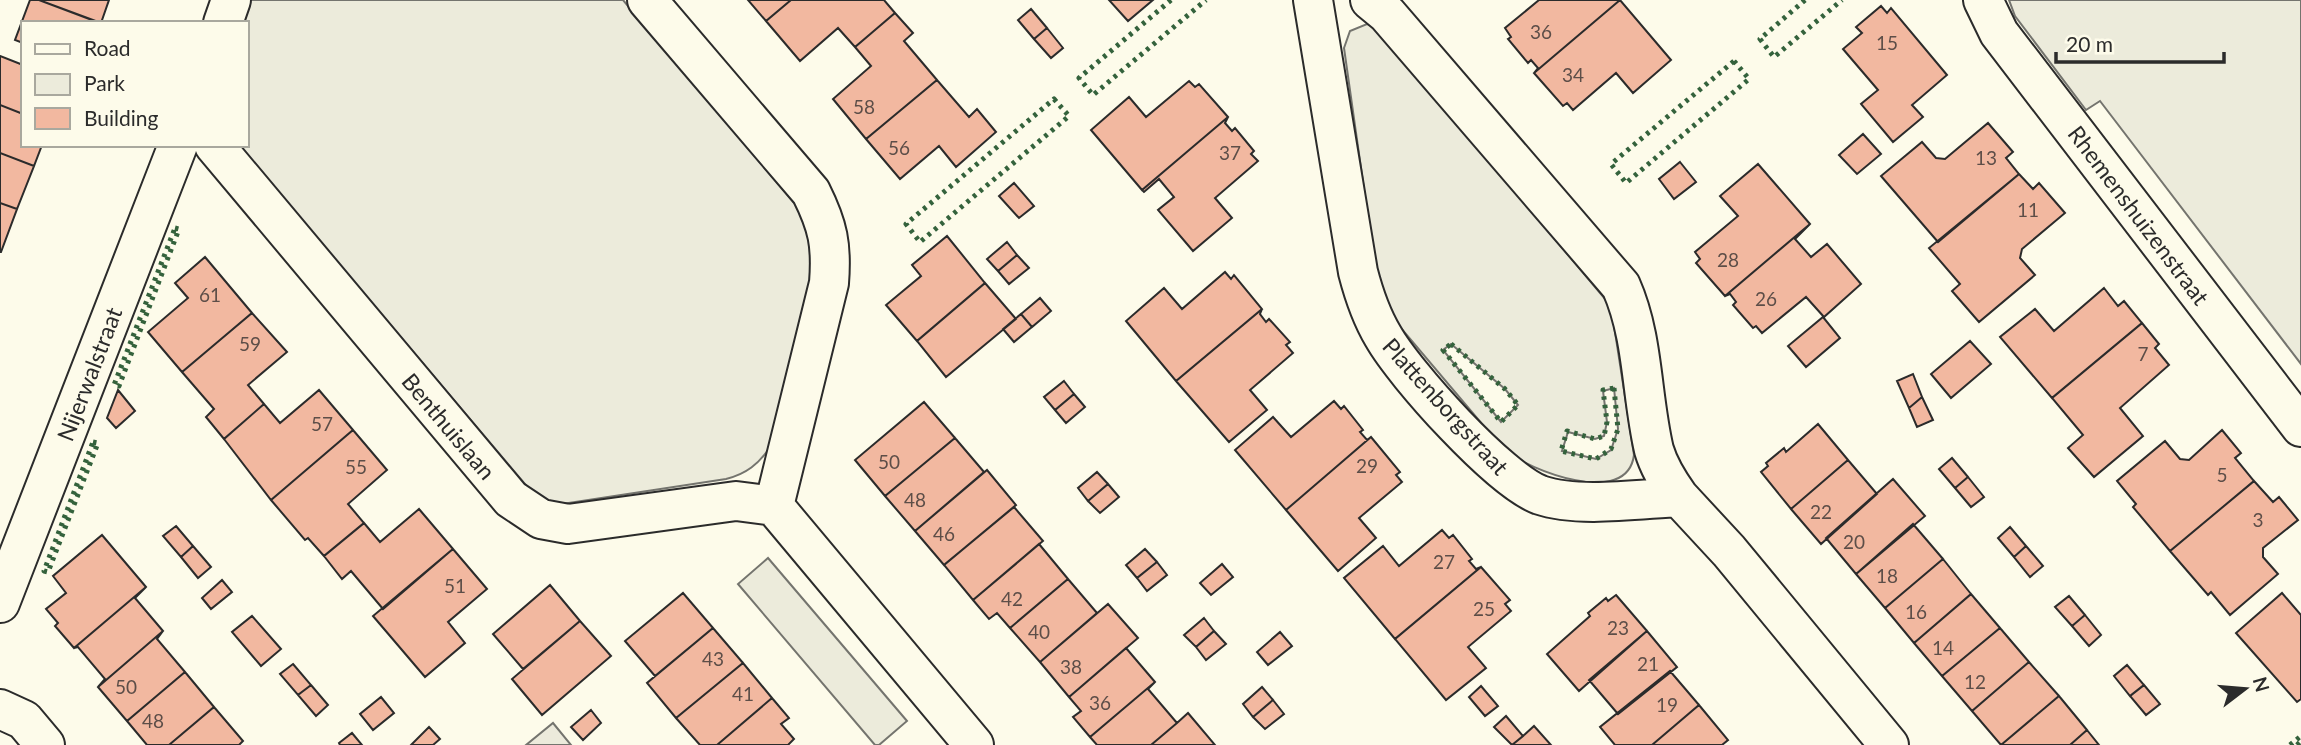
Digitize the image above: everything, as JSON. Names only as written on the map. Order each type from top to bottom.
[{"type":"street","points":[[224,21],[231,0]]},
{"type":"street","points":[[647,0],[811,192],[824,218],[832,248],[829,283],[774,506],[974,745]]},
{"type":"street","name":"Plattenborgstraat","points":[[1313,0],[1358,272],[1368,307],[1385,339],[1489,460],[1516,483],[1542,495],[1581,500],[1679,497]]},
{"type":"street","points":[[1370,0],[1387,14],[1621,286],[1635,325],[1655,451],[1664,475],[1679,497],[1729,551],[1889,745]]},
{"type":"street","name":"Rhemenshuizenstraat","points":[[1983,0],[1999,33],[2301,427]]},
{"type":"street","name":"Nijerwalstraat","points":[[0,603],[177,147]]},
{"type":"street","name":"Benthuislaan","points":[[216,147],[511,499],[541,519],[568,524],[736,501],[774,506]]},
{"type":"street","points":[[0,709],[24,720],[45,745]]},
{"type":"green space","points":[[245,0],[623,0],[802,212],[810,231],[813,271],[770,447],[746,471],[726,479],[562,504],[547,501],[530,490],[240,147],[248,147],[248,21],[237,21]]},
{"type":"green space","points":[[2009,0],[2301,0],[2301,364],[2100,101],[2086,110],[2015,16]]},
{"type":"green space","points":[[1367,24],[1377,27],[1611,306],[1634,455],[1627,471],[1614,480],[1596,482],[1554,475],[1504,450],[1389,314],[1377,281],[1344,48],[1350,31]],"holes":[[[1451,344],[1505,389],[1518,405],[1501,422],[1443,350]],[[1614,388],[1618,429],[1611,450],[1596,459],[1562,451],[1568,432],[1595,439],[1604,436],[1607,422],[1603,391]]]},
{"type":"green space","points":[[768,558],[907,721],[879,745],[875,745],[738,584]]},
{"type":"shaded area","points":[[553,723],[571,745],[526,745]]},
{"type":"building","points":[[30,0],[39,0],[95,21],[22,21]]},
{"type":"building","points":[[39,0],[109,0],[102,21]]},
{"type":"building","points":[[748,0],[791,0],[766,21]]},
{"type":"building","points":[[791,0],[884,0],[895,13],[855,47],[838,28],[800,61],[766,21]]},
{"type":"building","points":[[1109,0],[1153,0],[1128,21]]},
{"type":"building","points":[[1539,0],[1620,0],[1534,73],[1538,68],[1531,60],[1528,63],[1508,39],[1511,37],[1505,28]]},
{"type":"building","points":[[1620,0],[1671,60],[1633,93],[1616,73],[1573,110],[1567,103],[1563,106],[1534,73]]},
{"type":"building","points":[[1881,6],[1887,13],[1891,8],[1947,75],[1912,105],[1923,117],[1893,142],[1861,104],[1878,90],[1843,49],[1862,33],[1856,27]]},
{"type":"building","points":[[1031,9],[1047,28],[1034,39],[1018,20]]},
{"type":"building","points":[[895,13],[913,33],[904,41],[937,80],[866,139],[833,99],[871,66],[855,47]]},
{"type":"building","points":[[21,24],[21,42],[15,40]]},
{"type":"building","points":[[1047,28],[1063,48],[1051,58],[1034,39]]},
{"type":"building","points":[[0,56],[21,64],[21,113],[0,105]]},
{"type":"building","points":[[937,80],[969,117],[977,109],[996,132],[956,167],[939,146],[900,179],[866,139]]},
{"type":"building","points":[[1189,81],[1195,87],[1199,84],[1228,117],[1142,190],[1091,130],[1129,97],[1146,117]]},
{"type":"building","points":[[0,105],[21,113],[21,147],[41,147],[34,166],[0,153]]},
{"type":"building","points":[[1228,117],[1225,123],[1232,131],[1235,128],[1254,151],[1251,154],[1258,161],[1215,198],[1232,218],[1193,251],[1158,210],[1174,197],[1159,179],[1144,192],[1142,190]]},
{"type":"building","points":[[1988,123],[2013,152],[2006,158],[2019,174],[1938,242],[1881,176],[1922,142],[1936,158],[1945,159]]},
{"type":"building","points":[[1863,134],[1881,154],[1857,174],[1839,155]]},
{"type":"building","points":[[0,153],[34,166],[17,209],[0,203]]},
{"type":"building","points":[[1680,162],[1696,182],[1674,199],[1659,179]]},
{"type":"building","points":[[1758,164],[1810,224],[1725,296],[1696,263],[1700,259],[1695,252],[1738,216],[1720,196]]},
{"type":"building","points":[[2019,174],[2033,189],[2039,183],[2065,213],[2022,249],[2020,258],[2035,275],[1979,322],[1952,291],[1960,284],[1929,248]]},
{"type":"building","points":[[1014,183],[1034,206],[1019,218],[999,196]]},
{"type":"building","points":[[0,203],[17,209],[1,252],[0,252]]},
{"type":"building","points":[[1810,224],[1795,239],[1811,257],[1827,244],[1861,284],[1824,317],[1806,297],[1762,333],[1756,326],[1753,328],[1733,305],[1736,302],[1730,294],[1725,296]]},
{"type":"building","points":[[947,236],[985,283],[917,341],[886,305],[921,276],[912,265]]},
{"type":"building","points":[[1007,242],[1017,255],[998,271],[987,259]]},
{"type":"building","points":[[1017,255],[1029,268],[1009,284],[998,271]]},
{"type":"building","points":[[205,257],[252,313],[182,372],[148,332],[188,298],[175,283]]},
{"type":"building","points":[[1225,272],[1231,279],[1234,275],[1262,309],[1176,381],[1126,321],[1164,288],[1182,309]]},
{"type":"building","points":[[985,283],[1016,319],[946,377],[917,341]]},
{"type":"building","points":[[2104,288],[2118,306],[2124,301],[2142,323],[2052,398],[2000,337],[2035,309],[2054,331]]},
{"type":"building","points":[[1040,298],[1051,311],[1032,327],[1021,314]]},
{"type":"building","points":[[1262,309],[1260,314],[1266,322],[1269,319],[1290,342],[1286,345],[1293,353],[1250,390],[1267,410],[1229,442],[1176,381]]},
{"type":"building","points":[[252,313],[287,352],[248,385],[264,404],[224,439],[206,417],[214,409],[182,372]]},
{"type":"building","points":[[1021,314],[1032,327],[1014,342],[1003,329]]},
{"type":"building","points":[[1823,317],[1840,338],[1806,367],[1788,346]]},
{"type":"building","points":[[2142,323],[2159,344],[2155,348],[2169,365],[2120,408],[2143,436],[2094,477],[2068,448],[2083,435],[2052,398]]},
{"type":"building","points":[[1970,341],[1991,364],[1951,398],[1931,374]]},
{"type":"building","points":[[1913,374],[1922,397],[1909,408],[1897,381]]},
{"type":"building","points":[[1064,381],[1074,394],[1055,410],[1044,397]]},
{"type":"building","points":[[118,390],[135,411],[116,428],[107,418]]},
{"type":"building","points":[[319,390],[353,430],[271,500],[224,439],[264,404],[280,423]]},
{"type":"building","points":[[1074,394],[1085,407],[1066,423],[1055,410]]},
{"type":"building","points":[[1922,397],[1933,420],[1917,427],[1909,408]]},
{"type":"building","points":[[1334,401],[1341,409],[1344,406],[1363,430],[1360,432],[1367,440],[1371,437],[1286,510],[1235,450],[1273,417],[1291,437]]},
{"type":"building","points":[[924,402],[955,438],[885,496],[855,460]]},
{"type":"building","points":[[1818,424],[1848,460],[1791,509],[1761,472],[1768,466],[1766,463],[1784,448],[1786,452]]},
{"type":"building","points":[[353,430],[387,470],[348,504],[364,523],[324,556],[308,538],[305,540],[271,500]]},
{"type":"building","points":[[2222,430],[2241,453],[2235,458],[2254,481],[2170,551],[2133,507],[2136,504],[2117,481],[2165,441],[2180,459],[2189,460]]},
{"type":"building","points":[[1371,437],[1400,472],[1396,475],[1402,482],[1359,518],[1376,538],[1338,571],[1286,510]]},
{"type":"building","points":[[955,438],[984,472],[915,531],[885,496]]},
{"type":"building","points":[[1952,458],[1968,477],[1955,488],[1939,469]]},
{"type":"building","points":[[1848,460],[1877,494],[1821,544],[1791,509]]},
{"type":"building","points":[[987,470],[1016,505],[944,565],[915,531]]},
{"type":"building","points":[[1097,472],[1108,484],[1088,501],[1078,488]]},
{"type":"building","points":[[1968,477],[1984,497],[1971,507],[1955,488]]},
{"type":"building","points":[[1893,479],[1925,516],[1856,574],[1826,538]]},
{"type":"building","points":[[2254,481],[2273,502],[2279,497],[2298,520],[2263,548],[2263,557],[2278,574],[2230,615],[2211,592],[2208,595],[2170,551]]},
{"type":"building","points":[[1108,484],[1119,497],[1100,513],[1088,501]]},
{"type":"building","points":[[1014,507],[1043,541],[973,600],[944,565]]},
{"type":"building","points":[[419,509],[453,549],[383,609],[351,571],[342,579],[324,556],[364,523],[380,542]]},
{"type":"building","points":[[1913,524],[1943,559],[1885,608],[1856,574]]},
{"type":"building","points":[[176,526],[193,546],[181,557],[163,536]]},
{"type":"building","points":[[2010,527],[2026,546],[2014,557],[1998,538]]},
{"type":"building","points":[[1442,530],[1449,538],[1453,535],[1472,559],[1469,561],[1476,569],[1481,567],[1395,639],[1344,578],[1383,546],[1399,566]]},
{"type":"building","points":[[102,535],[146,587],[74,648],[55,626],[58,623],[46,609],[66,593],[53,576]]},
{"type":"building","points":[[1039,544],[1068,579],[1010,628],[997,613],[989,619],[973,600]]},
{"type":"building","points":[[193,546],[211,567],[198,578],[181,557]]},
{"type":"building","points":[[2026,546],[2043,566],[2030,577],[2014,557]]},
{"type":"building","points":[[453,549],[487,589],[448,622],[465,643],[425,677],[373,616]]},
{"type":"building","points":[[1145,549],[1157,562],[1137,578],[1126,565]]},
{"type":"building","points":[[1943,559],[1971,594],[1914,643],[1885,608]]},
{"type":"building","points":[[1157,562],[1167,575],[1147,591],[1137,578]]},
{"type":"building","points":[[1222,564],[1233,577],[1211,595],[1200,583]]},
{"type":"building","points":[[1481,567],[1510,600],[1505,604],[1511,611],[1468,647],[1486,668],[1446,700],[1395,639]]},
{"type":"building","points":[[1068,579],[1097,613],[1040,662],[1010,628]]},
{"type":"building","points":[[222,580],[232,592],[211,609],[202,598]]},
{"type":"building","points":[[550,585],[580,621],[523,669],[493,634]]},
{"type":"building","points":[[146,587],[135,598],[163,631],[98,687],[105,679],[78,647],[74,648]]},
{"type":"building","points":[[683,593],[713,628],[655,676],[625,641]]},
{"type":"building","points":[[2282,593],[2301,615],[2301,699],[2297,702],[2236,633]]},
{"type":"building","points":[[1971,594],[2000,628],[1942,676],[1914,643]]},
{"type":"building","points":[[1616,595],[1647,631],[1579,691],[1547,654],[1590,616],[1588,613],[1606,598],[1608,601]]},
{"type":"building","points":[[2069,596],[2085,615],[2072,626],[2055,607]]},
{"type":"building","points":[[1108,604],[1138,638],[1069,697],[1040,662]]},
{"type":"building","points":[[2085,615],[2101,635],[2089,646],[2072,626]]},
{"type":"building","points":[[252,616],[281,649],[261,666],[232,632]]},
{"type":"building","points":[[1204,618],[1214,631],[1196,647],[1184,635]]},
{"type":"building","points":[[580,621],[611,656],[542,715],[512,679]]},
{"type":"building","points":[[713,628],[743,663],[676,718],[647,683]]},
{"type":"building","points":[[2000,628],[2029,662],[1972,711],[1942,676]]},
{"type":"building","points":[[163,631],[157,639],[185,672],[127,721],[98,687]]},
{"type":"building","points":[[1214,631],[1226,644],[1206,660],[1196,647]]},
{"type":"building","points":[[1647,631],[1677,667],[1618,714],[1589,680]]},
{"type":"building","points":[[1280,632],[1292,646],[1268,665],[1257,652]]},
{"type":"building","points":[[1126,648],[1155,682],[1090,737],[1073,717],[1081,711],[1069,697]]},
{"type":"building","points":[[2029,662],[2059,696],[2001,745],[1972,711]]},
{"type":"building","points":[[743,663],[772,698],[717,745],[700,745],[676,718]]},
{"type":"building","points":[[293,664],[311,685],[298,695],[280,674]]},
{"type":"building","points":[[2127,665],[2144,685],[2130,696],[2114,676]]},
{"type":"building","points":[[1670,671],[1699,705],[1652,745],[1615,745],[1600,727]]},
{"type":"building","points":[[185,672],[214,707],[169,745],[147,745],[127,721]]},
{"type":"building","points":[[1155,682],[1148,689],[1177,723],[1151,745],[1097,745],[1090,737]]},
{"type":"building","points":[[311,685],[328,705],[316,716],[298,695]]},
{"type":"building","points":[[2144,685],[2160,704],[2146,715],[2130,696]]},
{"type":"building","points":[[1481,686],[1498,706],[1485,716],[1469,697]]},
{"type":"building","points":[[1262,687],[1273,700],[1253,717],[1243,704]]},
{"type":"building","points":[[2059,696],[2087,730],[2070,745],[2001,745]]},
{"type":"building","points":[[381,697],[394,713],[373,730],[360,714]]},
{"type":"building","points":[[772,698],[789,718],[781,724],[794,739],[788,745],[717,745]]},
{"type":"building","points":[[1273,700],[1284,714],[1265,729],[1253,717]]},
{"type":"building","points":[[1699,705],[1728,740],[1722,745],[1652,745]]},
{"type":"building","points":[[214,707],[243,741],[239,745],[169,745]]},
{"type":"building","points":[[591,710],[601,723],[583,740],[571,727]]},
{"type":"building","points":[[1188,713],[1215,745],[1151,745],[1177,723]]},
{"type":"building","points":[[1506,716],[1523,736],[1512,745],[1494,727]]},
{"type":"building","points":[[1534,726],[1551,745],[1512,745],[1523,736]]},
{"type":"building","points":[[429,727],[440,739],[433,745],[411,745]]},
{"type":"building","points":[[2087,730],[2099,745],[2070,745]]},
{"type":"building","points":[[352,733],[362,745],[340,745],[339,743]]},
{"type":"hedge","points":[[1171,0],[1079,78],[1093,95],[1206,0]]},
{"type":"hedge","points":[[1805,0],[1760,39],[1774,57],[1842,0]]},
{"type":"hedge","points":[[1734,61],[1749,79],[1626,183],[1611,164],[1734,61]]},
{"type":"hedge","points":[[1054,99],[1069,116],[920,242],[906,224],[1054,99]]},
{"type":"hedge","points":[[175,228],[179,229],[119,386],[114,385],[175,228]]},
{"type":"hedge","points":[[1451,344],[1505,389],[1518,405],[1501,422],[1443,350],[1451,344]]},
{"type":"hedge","points":[[1614,388],[1618,429],[1611,449],[1596,459],[1561,451],[1567,431],[1595,439],[1604,436],[1607,422],[1603,390],[1614,388]]},
{"type":"hedge","points":[[93,442],[98,443],[48,572],[44,571],[93,442]]},
{"type":"hedge","points":[[2290,745],[2301,736]]},
{"type":"hedge","points":[[2297,745],[2301,741]]}]
